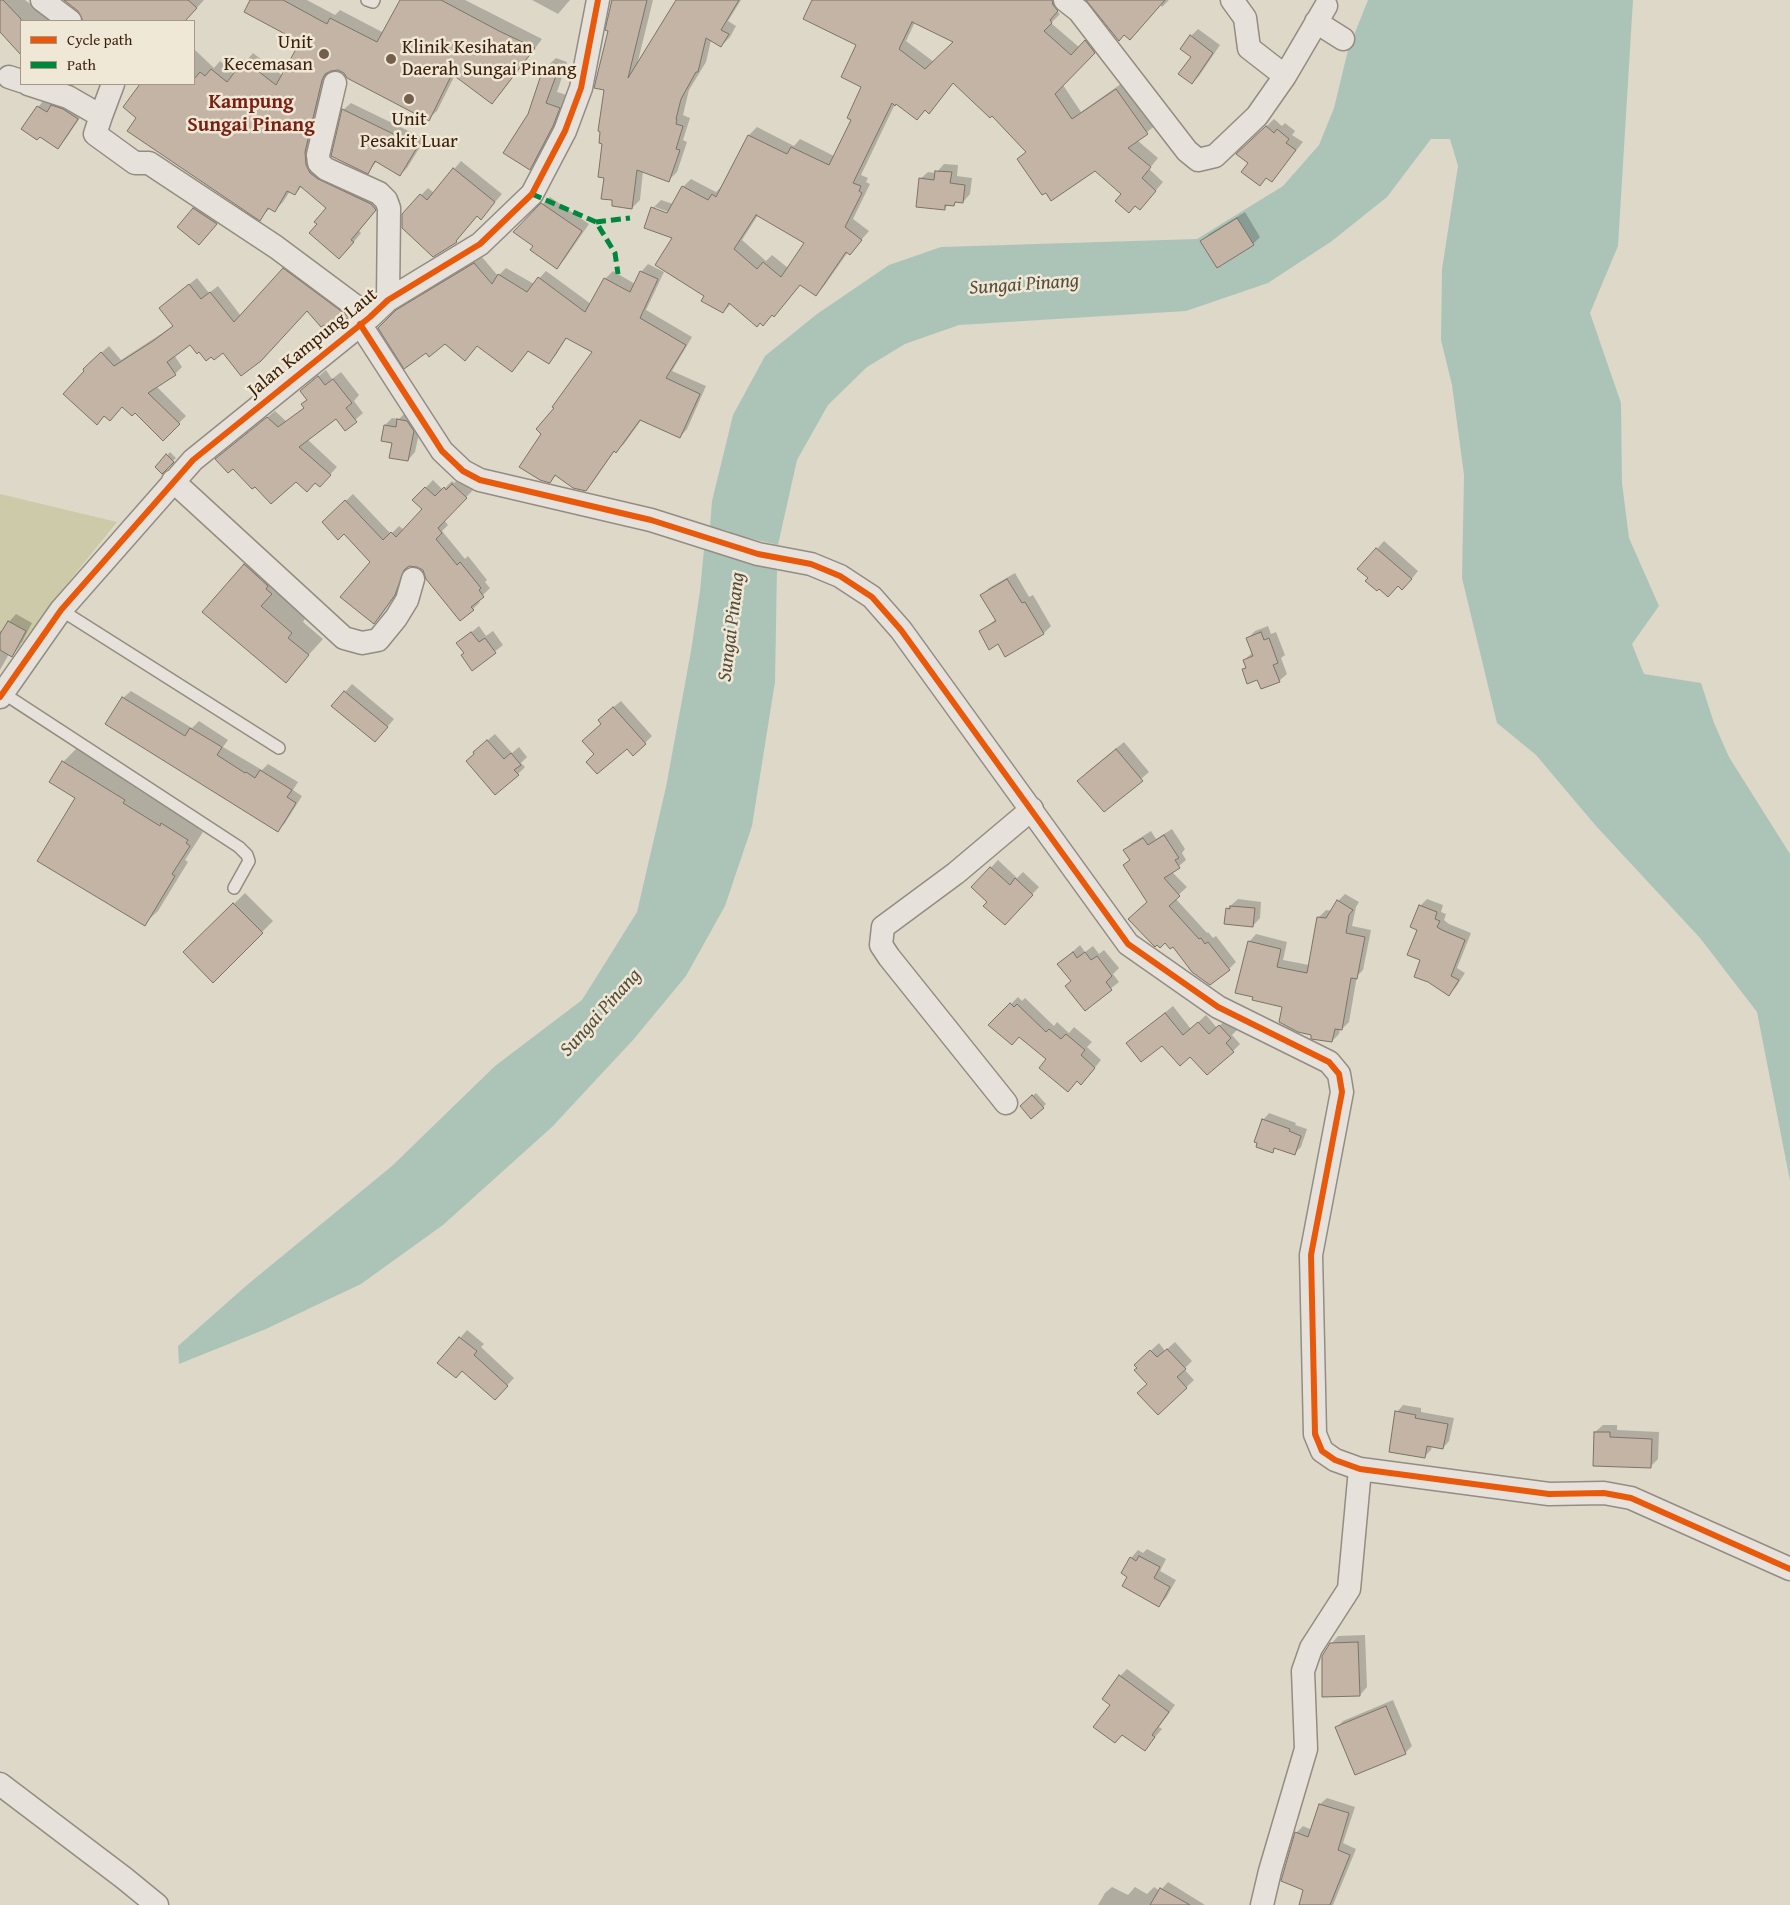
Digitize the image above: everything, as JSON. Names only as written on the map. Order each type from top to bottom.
[{"type":"street","points":[[42,0],[69,20]]},
{"type":"street","name":"Jalan Kampung Laut","points":[[1,694],[61,610],[193,460],[388,300],[480,244],[532,194],[565,131],[581,88],[598,0]]},
{"type":"street","points":[[1065,0],[1079,11],[1187,151],[1198,160],[1214,156],[1257,116],[1285,76],[1321,14],[1343,39]]},
{"type":"street","points":[[1232,0],[1245,18],[1249,48],[1285,76]]},
{"type":"street","points":[[335,83],[318,155],[318,163],[326,169],[379,193],[386,200],[389,208],[388,300]]},
{"type":"street","points":[[31,85],[68,97],[101,116]]},
{"type":"street","points":[[113,85],[95,134],[135,163],[149,163],[268,242],[365,320],[442,451],[463,471],[480,480],[651,520],[758,554],[811,564],[840,576],[872,597],[901,630],[1128,944],[1218,1007],[1329,1062],[1339,1074],[1342,1092],[1311,1254],[1315,1434],[1322,1451],[1335,1460],[1360,1469],[1549,1494],[1604,1493],[1630,1498],[1790,1569]]},
{"type":"street","points":[[173,482],[344,638],[362,643],[378,640],[396,618],[406,600],[413,579]]},
{"type":"street","points":[[1006,1102],[889,958],[881,945],[883,927],[956,873],[1032,809]]},
{"type":"street","points":[[1262,1905],[1306,1748],[1303,1671],[1311,1648],[1349,1589],[1360,1469]]},
{"type":"street","points":[[0,1784],[157,1905]]},
{"type":"lane","points":[[367,0],[373,2],[374,0]]},
{"type":"lane","points":[[61,610],[279,748]]},
{"type":"lane","points":[[1,694],[239,847],[247,855],[249,862],[234,888]]},
{"type":"shaded area","points":[[0,494],[117,522],[54,600],[23,643],[0,638]]},
{"type":"water","name":"Sungai Pinang","points":[[1368,0],[1633,0],[1618,246],[1590,313],[1621,403],[1622,483],[1629,538],[1659,606],[1632,644],[1644,674],[1701,683],[1714,723],[1729,757],[1790,854],[1790,1181],[1757,1012],[1700,938],[1596,826],[1536,755],[1497,723],[1462,578],[1464,475],[1452,385],[1441,340],[1442,269],[1458,166],[1450,139],[1431,139],[1387,197],[1332,241],[1268,283],[1186,311],[959,325],[905,344],[867,367],[828,405],[797,460],[778,545],[744,537],[740,558],[777,569],[775,682],[752,826],[725,906],[686,976],[633,1040],[552,1127],[443,1225],[361,1284],[266,1329],[179,1364],[178,1346],[247,1285],[392,1166],[495,1066],[582,1000],[637,912],[666,787],[691,651],[704,549],[723,554],[729,531],[710,527],[712,501],[733,415],[765,356],[817,314],[889,265],[941,247],[1197,239],[1283,186],[1319,145],[1334,108],[1348,50]]},
{"type":"building","points":[[0,0],[3,0],[21,19],[20,54],[0,32]]},
{"type":"building","points":[[64,0],[188,0],[197,8],[186,20],[82,20],[78,11]]},
{"type":"building","points":[[250,0],[283,0],[327,24],[330,18],[377,42],[400,0],[441,0],[535,48],[492,104],[452,74],[429,121],[347,78],[344,73],[338,70],[325,74],[305,152],[306,165],[310,173],[318,179],[371,204],[376,210],[351,240],[354,242],[339,259],[309,233],[317,224],[314,222],[326,208],[300,186],[295,195],[287,191],[275,212],[268,208],[260,221],[127,131],[136,118],[123,107],[139,85],[195,85],[195,78],[200,72],[205,76],[211,69],[227,82],[244,60],[276,85],[300,42],[244,12]]},
{"type":"building","points":[[612,0],[647,0],[628,78],[676,0],[739,0],[721,30],[729,34],[721,47],[706,38],[698,72],[696,72],[681,99],[676,119],[676,124],[683,126],[676,149],[680,150],[669,182],[637,170],[632,209],[612,206],[612,200],[601,199],[604,178],[598,177],[602,144],[599,143],[600,132],[598,131],[604,90],[594,88],[608,31],[605,30]]},
{"type":"building","points":[[812,0],[1052,0],[1053,5],[1058,11],[1050,20],[1052,23],[1044,31],[1071,55],[1085,40],[1095,53],[1055,94],[1072,119],[1116,89],[1148,134],[1128,148],[1151,167],[1142,178],[1156,191],[1140,210],[1135,206],[1129,213],[1115,201],[1121,194],[1095,171],[1051,201],[1046,193],[1042,195],[1017,159],[1026,152],[992,116],[990,118],[953,83],[929,114],[925,110],[917,120],[892,103],[853,183],[861,186],[859,191],[862,193],[845,227],[862,240],[850,255],[846,252],[816,296],[800,285],[774,317],[772,315],[763,326],[760,323],[757,327],[729,303],[723,313],[701,301],[704,296],[655,265],[672,238],[644,228],[651,207],[667,213],[682,186],[708,200],[712,194],[716,197],[748,135],[787,154],[791,147],[829,165],[851,120],[847,118],[861,87],[841,77],[856,45],[803,19]],"holes":[[[912,22],[953,42],[925,69],[899,49]],[[756,215],[804,243],[781,277],[763,262],[757,269],[734,249]]]},
{"type":"building","points":[[1086,0],[1165,0],[1130,40],[1124,35],[1119,41]]},
{"type":"building","points":[[1190,35],[1213,53],[1192,84],[1178,74],[1191,57],[1180,49]]},
{"type":"building","points":[[543,69],[557,73],[546,103],[560,108],[553,126],[530,170],[503,153],[528,114]]},
{"type":"building","points":[[51,105],[63,109],[78,119],[58,149],[40,137],[37,140],[21,129],[37,106],[47,112]]},
{"type":"building","points":[[342,109],[418,146],[400,176],[375,161],[368,174],[331,156]]},
{"type":"building","points":[[1266,126],[1274,133],[1277,129],[1289,139],[1286,143],[1296,150],[1272,182],[1266,178],[1260,186],[1241,172],[1248,163],[1236,154]]},
{"type":"building","points":[[453,168],[495,202],[481,220],[477,216],[457,242],[433,257],[402,228],[402,214],[420,194],[427,200]]},
{"type":"building","points":[[935,171],[952,172],[950,183],[965,185],[963,203],[955,202],[954,206],[945,205],[945,210],[916,207],[919,178],[934,180]]},
{"type":"building","points":[[541,203],[582,231],[557,269],[530,250],[533,246],[513,232]]},
{"type":"building","points":[[193,208],[217,224],[199,245],[177,227]]},
{"type":"building","points":[[1237,218],[1254,245],[1217,268],[1200,241]]},
{"type":"building","points":[[474,263],[492,284],[498,274],[527,292],[538,277],[585,312],[604,278],[630,292],[640,271],[658,279],[640,318],[686,345],[666,378],[700,394],[680,438],[640,420],[616,453],[614,451],[586,491],[573,488],[555,475],[550,483],[540,480],[519,467],[541,434],[536,429],[554,408],[552,407],[592,352],[566,338],[549,364],[528,351],[512,372],[477,346],[465,361],[445,344],[429,357],[426,353],[404,369],[378,328],[396,310]]},
{"type":"building","points":[[283,268],[349,317],[330,332],[324,325],[321,327],[307,311],[261,361],[241,376],[223,353],[214,360],[211,357],[206,361],[190,345],[167,362],[176,375],[148,393],[180,424],[163,441],[135,413],[132,416],[122,407],[110,421],[104,416],[97,425],[63,394],[84,371],[83,369],[101,352],[114,366],[173,326],[159,308],[189,284],[201,299],[210,292],[234,322]]},
{"type":"building","points":[[318,376],[325,385],[333,379],[352,403],[346,408],[357,422],[345,431],[336,419],[299,447],[331,475],[320,487],[315,483],[307,492],[296,482],[271,504],[255,487],[252,489],[233,469],[228,473],[215,459],[267,417],[278,427],[304,408],[301,404],[307,400],[300,391]]},
{"type":"building","points":[[397,419],[407,421],[414,431],[408,461],[389,458],[392,443],[381,441],[384,425],[396,427]]},
{"type":"building","points":[[166,454],[174,462],[162,474],[155,467]]},
{"type":"building","points":[[452,484],[467,498],[438,528],[442,533],[436,539],[457,565],[460,562],[481,588],[479,590],[484,597],[471,607],[474,610],[460,621],[426,579],[423,570],[409,566],[404,570],[395,595],[374,624],[340,597],[370,562],[344,534],[338,540],[322,522],[345,500],[383,540],[391,532],[396,537],[422,509],[412,500],[425,487],[435,496],[444,487],[446,490]]},
{"type":"building","points":[[1376,548],[1412,579],[1402,590],[1398,586],[1388,597],[1365,581],[1368,578],[1357,569]]},
{"type":"building","points":[[244,564],[268,586],[266,589],[272,594],[261,606],[292,633],[288,638],[309,655],[286,683],[202,612]]},
{"type":"building","points":[[1007,579],[1022,603],[1025,602],[1044,634],[1005,657],[998,644],[989,650],[979,631],[996,621],[980,595]]},
{"type":"building","points":[[8,621],[26,631],[12,657],[0,650],[0,634]]},
{"type":"building","points":[[471,632],[479,642],[485,638],[496,653],[472,671],[461,655],[464,653],[456,643]]},
{"type":"building","points":[[1261,632],[1264,640],[1269,638],[1278,663],[1273,665],[1280,682],[1261,689],[1257,680],[1247,684],[1242,669],[1246,668],[1243,660],[1253,656],[1246,638]]},
{"type":"building","points":[[344,691],[388,727],[375,742],[331,706]]},
{"type":"building","points":[[122,697],[185,736],[190,728],[222,747],[217,755],[245,773],[255,778],[260,770],[292,790],[287,797],[296,803],[278,832],[105,724]]},
{"type":"building","points":[[613,707],[646,744],[633,756],[627,749],[597,774],[586,762],[594,754],[582,741],[601,724],[598,720]]},
{"type":"building","points":[[487,740],[504,759],[511,753],[521,765],[514,770],[519,775],[495,795],[466,761]]},
{"type":"building","points":[[1116,749],[1143,781],[1104,812],[1077,781]]},
{"type":"building","points":[[62,761],[125,800],[123,803],[160,826],[161,823],[188,840],[186,843],[190,846],[172,874],[175,876],[145,926],[37,861],[75,798],[49,782]]},
{"type":"building","points":[[1164,835],[1179,858],[1175,860],[1180,868],[1164,878],[1180,896],[1169,906],[1199,939],[1201,938],[1205,944],[1208,942],[1230,970],[1210,985],[1192,972],[1173,947],[1170,949],[1165,943],[1160,948],[1157,945],[1155,947],[1128,919],[1147,902],[1123,865],[1130,860],[1123,850],[1143,838],[1148,845]]},
{"type":"building","points":[[990,867],[1010,885],[1015,878],[1033,895],[1005,925],[983,906],[987,902],[971,887]]},
{"type":"building","points":[[1337,900],[1353,910],[1349,915],[1346,933],[1365,937],[1357,979],[1351,978],[1342,1030],[1335,1029],[1332,1042],[1311,1039],[1311,1035],[1298,1032],[1279,1022],[1282,1007],[1252,1000],[1253,997],[1235,993],[1248,941],[1281,949],[1277,967],[1307,973],[1317,917],[1326,918]]},
{"type":"building","points":[[233,903],[263,933],[213,983],[183,952]]},
{"type":"building","points":[[1419,905],[1437,912],[1435,919],[1440,921],[1437,927],[1465,940],[1451,976],[1459,980],[1449,996],[1428,982],[1414,977],[1420,960],[1407,955],[1417,930],[1410,927]]},
{"type":"building","points":[[1230,906],[1255,908],[1253,927],[1224,924],[1226,908],[1230,909]]},
{"type":"building","points":[[1073,952],[1077,958],[1085,952],[1091,960],[1097,956],[1112,976],[1106,982],[1112,990],[1085,1011],[1065,986],[1071,981],[1057,964]]},
{"type":"building","points":[[1010,1003],[1014,1007],[1017,1004],[1046,1032],[1049,1029],[1061,1039],[1066,1034],[1085,1050],[1081,1055],[1095,1068],[1081,1085],[1077,1081],[1068,1092],[1039,1068],[1046,1059],[1019,1037],[1012,1045],[988,1025]]},
{"type":"building","points":[[1165,1013],[1183,1035],[1198,1022],[1209,1034],[1219,1025],[1231,1038],[1226,1043],[1234,1052],[1207,1075],[1190,1057],[1180,1066],[1162,1046],[1141,1062],[1126,1043]]},
{"type":"building","points":[[1032,1095],[1044,1108],[1031,1119],[1020,1106]]},
{"type":"building","points":[[1262,1119],[1290,1129],[1289,1131],[1301,1136],[1295,1155],[1274,1148],[1273,1153],[1256,1147],[1257,1143],[1254,1142]]},
{"type":"building","points":[[459,1337],[477,1351],[474,1355],[508,1386],[495,1400],[462,1371],[456,1378],[437,1363]]},
{"type":"building","points":[[1167,1349],[1186,1369],[1177,1377],[1187,1388],[1158,1415],[1137,1393],[1147,1384],[1134,1370],[1137,1368],[1134,1365],[1150,1350],[1157,1357]]},
{"type":"building","points":[[1395,1411],[1416,1415],[1415,1418],[1448,1424],[1443,1449],[1427,1446],[1425,1458],[1389,1452]]},
{"type":"building","points":[[1594,1432],[1610,1432],[1610,1437],[1652,1439],[1651,1468],[1593,1466]]},
{"type":"building","points":[[1139,1556],[1160,1567],[1154,1578],[1170,1587],[1159,1607],[1122,1586],[1127,1577],[1121,1573],[1130,1557],[1136,1561]]},
{"type":"building","points":[[1358,1642],[1360,1696],[1322,1697],[1322,1656],[1330,1643]]},
{"type":"building","points":[[1119,1675],[1169,1712],[1152,1735],[1155,1737],[1145,1751],[1122,1735],[1115,1743],[1093,1727],[1110,1705],[1102,1699]]},
{"type":"building","points":[[1386,1706],[1406,1754],[1355,1775],[1335,1727]]},
{"type":"building","points":[[1319,1804],[1349,1813],[1338,1850],[1350,1855],[1330,1905],[1299,1905],[1303,1890],[1281,1881],[1295,1832],[1308,1837]]},
{"type":"building","points":[[1160,1888],[1190,1905],[1150,1905]]},
{"type":"marked path","points":[[532,194],[596,222],[615,253],[618,274]]},
{"type":"marked path","points":[[596,222],[630,218]]},
{"type":"cycle path","points":[[0,697],[61,610],[193,460],[370,317],[388,300],[480,244],[532,194],[565,131],[581,88],[598,0]]},
{"type":"cycle path","points":[[360,324],[442,451],[463,471],[480,480],[651,520],[758,554],[811,564],[840,576],[872,597],[901,630],[1128,944],[1218,1007],[1329,1062],[1339,1074],[1342,1092],[1311,1255],[1315,1434],[1322,1451],[1335,1460],[1360,1469],[1549,1494],[1604,1493],[1631,1498],[1790,1569]]},
{"type":"place","name":"Unit Kecemasan","points":[[324,54]]},
{"type":"place","name":"Klinik Kesihatan Daerah Sungai Pinang","points":[[391,59]]},
{"type":"place","name":"Unit Pesakit Luar","points":[[409,99]]},
{"type":"district","name":"Kampung Sungai Pinang","points":[[251,114]]}]
